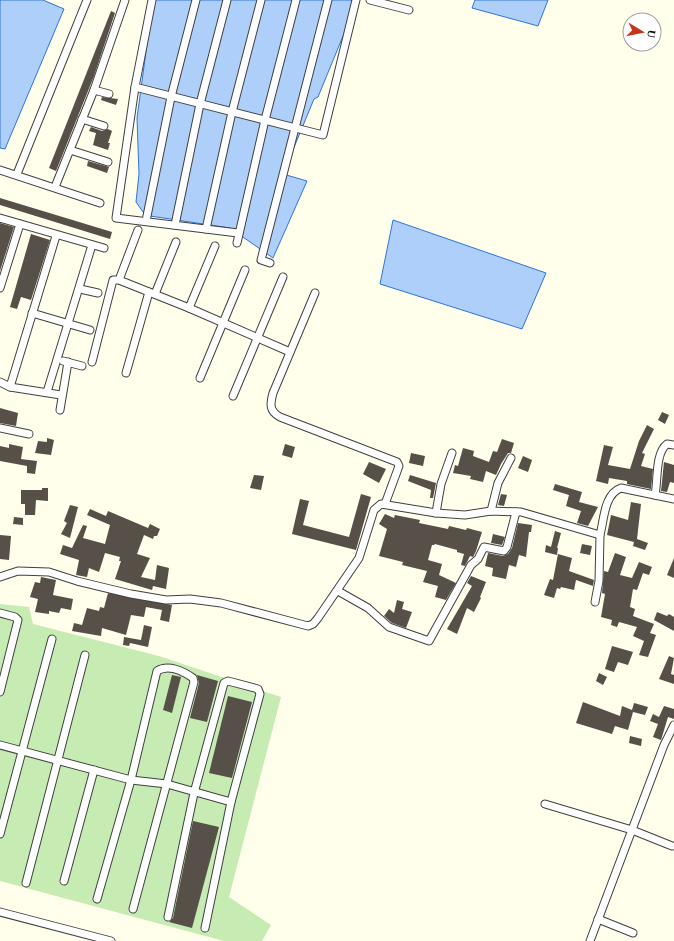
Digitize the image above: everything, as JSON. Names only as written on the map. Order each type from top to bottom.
[{"type":"street","points":[[17,174],[87,0]]},
{"type":"street","points":[[55,187],[94,90],[125,0]]},
{"type":"street","points":[[152,0],[134,87],[116,218],[238,234]]},
{"type":"street","points":[[146,221],[171,97],[196,0]]},
{"type":"street","points":[[175,225],[200,104],[227,0]]},
{"type":"street","points":[[206,229],[232,112],[261,0]]},
{"type":"street","points":[[237,243],[265,120],[296,0]]},
{"type":"street","points":[[270,263],[261,260],[328,0]]},
{"type":"street","points":[[134,87],[323,135],[356,0]]},
{"type":"street","points":[[370,0],[409,10]]},
{"type":"street","points":[[94,90],[109,94]]},
{"type":"street","points":[[82,119],[104,126]]},
{"type":"street","points":[[70,150],[108,162]]},
{"type":"street","points":[[0,170],[17,174],[100,203]]},
{"type":"street","points":[[0,218],[56,236],[104,248]]},
{"type":"street","points":[[0,288],[20,224]]},
{"type":"street","points":[[119,280],[138,230]]},
{"type":"street","points":[[10,387],[56,236]]},
{"type":"street","points":[[126,373],[152,293],[176,242]]},
{"type":"street","points":[[47,392],[67,324],[80,289],[92,245]]},
{"type":"street","points":[[189,308],[215,246]]},
{"type":"street","points":[[200,378],[222,322],[246,270]]},
{"type":"street","points":[[233,396],[256,338],[283,277]]},
{"type":"street","points":[[92,362],[113,280],[119,280],[189,308],[290,352]]},
{"type":"street","points":[[80,289],[98,293]]},
{"type":"street","points":[[315,293],[272,393],[270,404],[274,414],[397,462],[399,466],[385,504]]},
{"type":"street","points":[[32,313],[90,330]]},
{"type":"street","points":[[57,359],[82,366]]},
{"type":"street","points":[[60,410],[61,395],[68,362]]},
{"type":"street","points":[[0,382],[10,387],[61,395]]},
{"type":"street","points":[[0,428],[29,434]]},
{"type":"street","points":[[656,495],[658,478],[657,471],[663,448],[667,444],[674,445]]},
{"type":"street","points":[[436,513],[441,484],[452,453]]},
{"type":"street","points":[[491,512],[498,483],[511,458]]},
{"type":"street","points":[[595,602],[599,581],[600,535],[608,502],[616,490],[621,488],[674,499]]},
{"type":"street","points":[[0,577],[18,571],[49,572],[77,581],[138,595],[166,600],[190,599],[221,603],[304,626],[314,624],[338,591],[359,558],[374,510],[385,504],[436,513],[465,515],[491,512],[516,512],[600,535]]},
{"type":"street","points":[[338,591],[368,608],[389,627],[430,642],[471,565],[478,559],[484,547],[504,551],[508,548],[516,512]]},
{"type":"street","points":[[0,613],[15,617],[18,623],[0,692]]},
{"type":"street","points":[[0,834],[52,639]]},
{"type":"street","points":[[26,883],[59,761],[85,655]]},
{"type":"street","points":[[97,899],[130,780],[157,671],[162,668],[178,670],[193,678],[194,682],[133,910]]},
{"type":"street","points":[[168,917],[194,793],[224,683],[228,682],[258,689],[260,694],[231,802],[205,928]]},
{"type":"street","points":[[590,941],[664,745],[673,728]]},
{"type":"street","points":[[0,745],[130,780],[167,784],[194,793],[231,802]]},
{"type":"street","points":[[64,881],[94,770]]},
{"type":"street","points":[[545,804],[632,830],[672,846]]},
{"type":"street","points":[[0,912],[111,941]]},
{"type":"street","points":[[598,919],[633,933]]},
{"type":"green space","points":[[0,604],[29,607],[33,624],[159,656],[281,697],[229,897],[271,925],[262,941],[224,941],[0,881]]},
{"type":"water","points":[[0,0],[43,0],[64,9],[5,149],[0,148]]},
{"type":"water","points":[[153,0],[350,0],[357,2],[318,97],[314,99],[283,174],[307,181],[273,258],[230,228],[150,216],[143,212],[136,202],[139,174],[137,118]]},
{"type":"water","points":[[475,0],[548,0],[538,26],[472,8]]},
{"type":"water","points":[[393,220],[546,273],[522,329],[380,284]]},
{"type":"building","points":[[111,11],[115,13],[94,76],[56,171],[49,168]]},
{"type":"building","points":[[102,97],[118,99],[116,105],[101,100]]},
{"type":"building","points":[[91,127],[102,131],[108,129],[112,131],[108,143],[110,143],[108,150],[93,145],[96,133],[89,131]]},
{"type":"building","points":[[88,161],[109,167],[107,173],[87,166]]},
{"type":"building","points":[[0,198],[112,232],[110,239],[0,205]]},
{"type":"building","points":[[0,223],[14,227],[0,271]]},
{"type":"building","points":[[31,234],[50,240],[31,300],[21,297],[17,309],[10,307]]},
{"type":"building","points":[[0,408],[18,413],[16,426],[0,423]]},
{"type":"building","points":[[662,412],[669,415],[665,424],[658,420]]},
{"type":"building","points":[[647,425],[654,429],[642,453],[645,454],[641,466],[653,469],[651,489],[627,484],[627,481],[609,478],[608,484],[596,481],[604,445],[613,447],[608,465],[630,469],[639,441]]},
{"type":"building","points":[[47,438],[54,440],[51,455],[35,453],[38,441],[47,442]]},
{"type":"building","points":[[502,439],[514,443],[511,453],[508,453],[496,475],[486,471],[483,482],[470,479],[471,476],[453,473],[455,465],[458,466],[463,448],[474,451],[473,456],[489,462],[493,451],[497,452]]},
{"type":"building","points":[[9,444],[23,447],[21,459],[37,461],[35,474],[27,473],[27,466],[0,461],[0,446],[9,448]]},
{"type":"building","points":[[285,444],[295,447],[292,458],[282,455]]},
{"type":"building","points":[[411,453],[425,456],[423,466],[409,463]]},
{"type":"building","points":[[523,456],[532,460],[528,472],[518,468]]},
{"type":"building","points":[[369,462],[386,469],[379,483],[363,474]]},
{"type":"building","points":[[664,462],[674,465],[674,483],[670,482],[667,492],[661,491]]},
{"type":"building","points":[[254,475],[264,476],[261,490],[250,488]]},
{"type":"building","points":[[410,475],[436,483],[433,498],[430,498],[431,490],[408,481]]},
{"type":"building","points":[[555,484],[582,492],[579,502],[598,507],[588,526],[577,523],[581,511],[566,506],[569,495],[553,490]]},
{"type":"building","points":[[42,488],[48,488],[48,501],[36,500],[35,515],[25,515],[25,504],[21,504],[21,490],[42,490]]},
{"type":"building","points":[[361,494],[371,497],[356,550],[292,534],[300,499],[309,501],[303,525],[349,537]]},
{"type":"building","points":[[501,494],[507,495],[504,506],[498,505]]},
{"type":"building","points":[[631,502],[641,504],[637,539],[648,543],[645,550],[633,546],[634,542],[607,535],[611,515],[628,520]]},
{"type":"building","points":[[70,505],[78,507],[70,538],[61,534],[67,523],[64,521]]},
{"type":"building","points":[[90,509],[106,516],[108,511],[148,528],[150,524],[160,529],[157,536],[154,536],[153,539],[144,535],[137,554],[150,558],[141,577],[155,580],[157,565],[169,568],[166,589],[153,586],[152,590],[115,579],[121,561],[119,561],[120,557],[105,553],[99,572],[89,568],[87,577],[76,575],[79,560],[60,554],[63,545],[72,548],[83,525],[87,526],[83,538],[105,544],[110,525],[87,515]]},
{"type":"building","points":[[385,514],[394,518],[395,515],[420,520],[419,523],[448,529],[449,526],[466,530],[467,528],[482,532],[473,557],[470,556],[465,566],[461,565],[464,554],[457,552],[457,550],[435,544],[432,545],[428,560],[442,564],[439,575],[456,583],[446,600],[435,597],[438,586],[423,582],[427,571],[402,565],[403,562],[379,556],[387,529],[379,524]]},
{"type":"building","points":[[14,517],[23,518],[23,525],[13,524]]},
{"type":"building","points":[[518,523],[532,525],[531,532],[529,532],[526,557],[519,555],[516,567],[509,565],[506,579],[492,576],[493,568],[485,566],[488,553],[503,556],[508,554],[512,548]]},
{"type":"building","points":[[555,531],[561,533],[557,548],[557,555],[545,552],[546,545],[551,547]]},
{"type":"building","points":[[493,534],[505,537],[502,545],[491,543]]},
{"type":"building","points":[[0,535],[11,536],[9,560],[0,559]]},
{"type":"building","points":[[582,544],[592,546],[590,555],[580,553]]},
{"type":"building","points":[[615,553],[626,557],[620,575],[632,578],[639,562],[652,567],[649,575],[643,573],[637,590],[633,589],[630,607],[635,609],[633,616],[654,624],[650,633],[656,635],[648,657],[639,655],[644,641],[633,636],[637,627],[619,622],[617,627],[611,625],[612,620],[601,617],[605,594],[602,593],[604,571],[608,572]]},
{"type":"building","points":[[558,554],[572,558],[569,571],[594,580],[593,586],[576,580],[574,590],[561,587],[560,589],[557,588],[554,598],[544,595],[550,579],[553,580]]},
{"type":"building","points":[[674,558],[674,578],[667,575]]},
{"type":"building","points":[[471,576],[486,582],[480,597],[481,598],[474,612],[467,608],[457,634],[447,629],[472,586],[467,583]]},
{"type":"building","points":[[41,577],[56,580],[53,595],[73,599],[71,610],[61,608],[59,613],[49,611],[49,614],[35,612],[38,599],[30,597],[35,582],[40,583]]},
{"type":"building","points":[[108,593],[172,605],[169,622],[160,620],[162,610],[146,607],[144,617],[131,615],[126,635],[102,628],[101,636],[72,631],[74,623],[82,625],[87,608],[99,611],[100,607],[104,608]]},
{"type":"building","points":[[397,600],[404,602],[402,609],[412,612],[406,628],[392,623],[384,616],[389,609],[394,613]]},
{"type":"building","points":[[657,612],[667,616],[669,614],[674,617],[674,631],[654,620]]},
{"type":"building","points":[[144,625],[152,627],[148,647],[130,643],[129,646],[123,645],[124,637],[141,640]]},
{"type":"building","points":[[612,646],[633,652],[628,665],[618,662],[614,672],[605,669]]},
{"type":"building","points":[[669,656],[674,658],[671,674],[674,675],[674,684],[659,679]]},
{"type":"building","points":[[599,673],[607,677],[603,685],[596,681]]},
{"type":"building","points":[[172,675],[181,677],[172,713],[163,710]]},
{"type":"building","points":[[197,675],[218,681],[207,722],[190,718],[199,683]]},
{"type":"building","points":[[228,696],[252,702],[232,778],[209,773]]},
{"type":"building","points":[[583,702],[620,716],[622,706],[632,710],[634,703],[648,707],[645,715],[633,712],[628,730],[615,726],[612,734],[576,723]]},
{"type":"building","points":[[664,706],[674,709],[674,719],[668,717],[661,740],[653,737],[658,724],[650,721],[653,714],[659,717]]},
{"type":"building","points":[[630,736],[642,739],[641,746],[629,743]]},
{"type":"building","points":[[193,821],[219,827],[192,928],[169,922],[173,918]]}]
